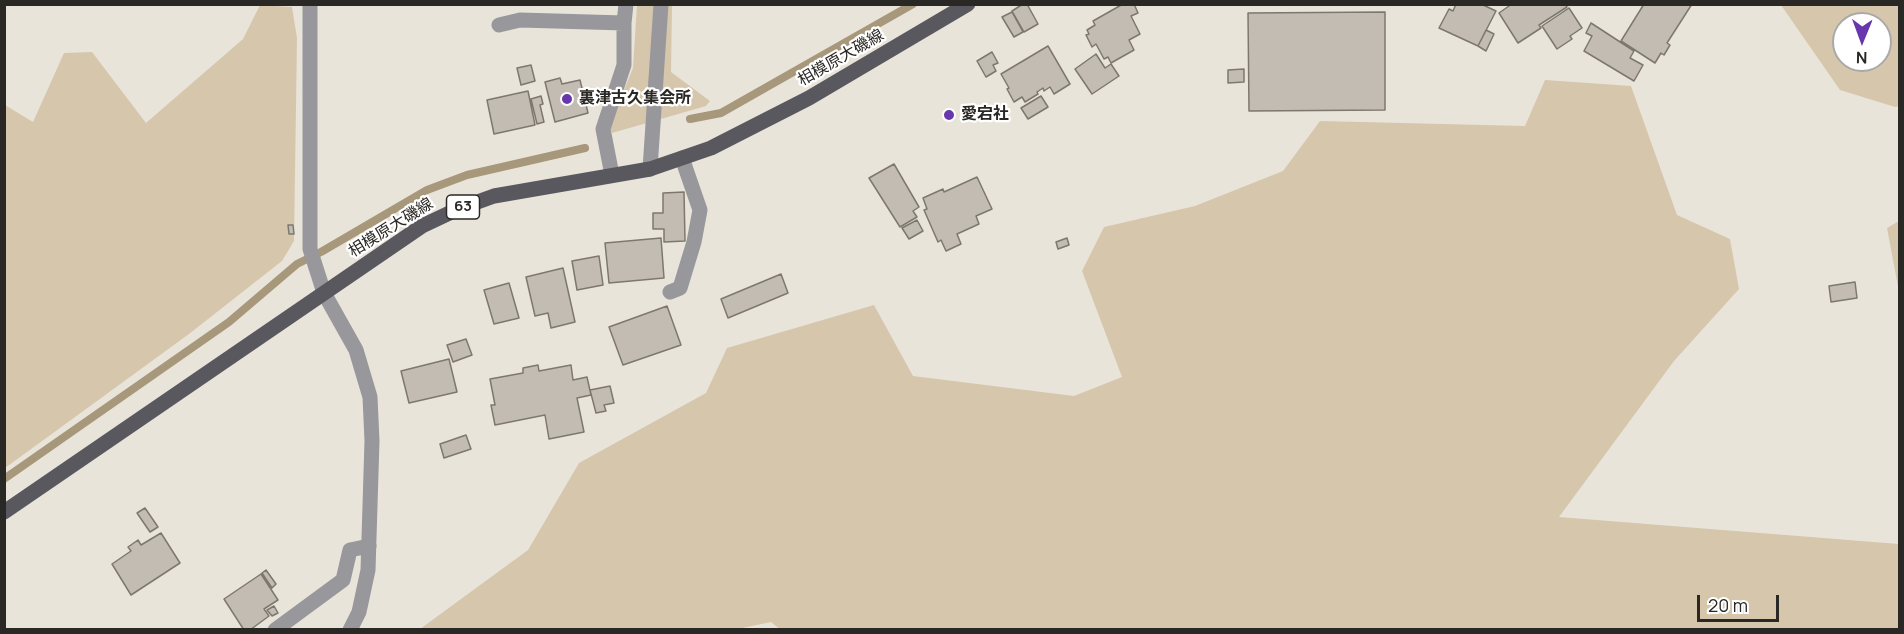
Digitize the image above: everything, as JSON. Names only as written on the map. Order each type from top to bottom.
[{"type":"main road","name":"相模原大磯線","points":[[4,512],[422,226],[458,209],[494,196],[650,169],[711,148],[809,98],[968,4]]},
{"type":"street","points":[[310,4],[310,249],[324,293],[356,350],[370,397],[372,441],[368,570],[361,602],[350,630]]},
{"type":"street","points":[[612,175],[603,129],[624,65],[624,23],[627,4]]},
{"type":"street","points":[[650,169],[661,4]]},
{"type":"street","points":[[499,25],[518,14],[624,23]]},
{"type":"street","points":[[670,292],[680,288],[694,243],[700,210],[682,158]]},
{"type":"street","points":[[275,630],[343,580],[350,550],[369,546]]},
{"type":"shaded area","points":[[260,5],[292,7],[297,38],[294,241],[282,261],[189,334],[5,468],[5,105],[33,122],[64,53],[92,52],[146,123],[243,39]]},
{"type":"shaded area","points":[[637,5],[672,5],[671,72],[710,101],[706,106],[612,133],[609,126],[633,68]]},
{"type":"shaded area","points":[[1781,5],[1899,5],[1899,106],[1895,107],[1840,90]]},
{"type":"shaded area","points":[[1545,80],[1631,86],[1677,215],[1730,239],[1739,289],[1674,361],[1559,517],[1899,544],[1899,629],[781,630],[771,622],[733,630],[420,629],[528,550],[579,463],[706,393],[727,348],[874,305],[913,376],[1074,396],[1122,377],[1082,271],[1104,227],[1195,206],[1283,171],[1320,121],[1525,126]]},
{"type":"shaded area","points":[[1899,221],[1899,292],[1887,228]]},
{"type":"building","points":[[1027,4],[1038,24],[1024,32],[1012,11]]},
{"type":"building","points":[[1123,4],[1134,4],[1138,13],[1131,16],[1140,34],[1129,40],[1134,50],[1111,63],[1108,57],[1104,59],[1096,44],[1092,47],[1086,35],[1089,34],[1087,30],[1095,25],[1093,21]]},
{"type":"building","points":[[1456,4],[1481,4],[1496,11],[1478,46],[1439,28],[1449,9],[1453,11]]},
{"type":"building","points":[[1508,4],[1565,4],[1567,7],[1539,25],[1541,28],[1518,43],[1499,13],[1509,6]]},
{"type":"building","points":[[1644,4],[1692,4],[1667,43],[1670,45],[1664,55],[1661,53],[1655,63],[1621,41]]},
{"type":"building","points":[[1569,8],[1582,28],[1570,36],[1572,39],[1557,49],[1542,26]]},
{"type":"building","points":[[1012,12],[1023,32],[1014,37],[1002,17]]},
{"type":"building","points":[[1385,12],[1385,110],[1249,111],[1248,13]]},
{"type":"building","points":[[1591,23],[1634,51],[1630,58],[1643,65],[1634,81],[1584,51],[1592,36],[1586,33]]},
{"type":"building","points":[[1486,30],[1494,34],[1486,51],[1478,46]]},
{"type":"building","points":[[1048,46],[1070,84],[1054,94],[1050,87],[1044,91],[1043,88],[1025,102],[1022,97],[1014,102],[1001,74]]},
{"type":"building","points":[[992,52],[998,63],[993,65],[996,71],[986,77],[977,61]]},
{"type":"building","points":[[1096,54],[1105,68],[1111,64],[1119,76],[1092,94],[1075,69]]},
{"type":"building","points":[[531,65],[535,81],[521,85],[517,68]]},
{"type":"building","points":[[1244,69],[1244,82],[1228,83],[1228,70]]},
{"type":"building","name":"裏津古久集会所","points":[[560,78],[562,84],[580,80],[588,113],[555,122],[545,82]]},
{"type":"building","points":[[528,91],[535,125],[494,134],[487,100]]},
{"type":"building","points":[[541,96],[543,104],[540,105],[544,122],[537,124],[531,99]]},
{"type":"building","points":[[1041,96],[1048,107],[1028,119],[1021,108]]},
{"type":"building","points":[[894,164],[919,207],[913,211],[917,217],[900,227],[869,178]]},
{"type":"building","points":[[977,177],[992,209],[976,216],[979,224],[957,234],[961,244],[946,251],[941,240],[938,242],[924,210],[927,209],[923,198],[943,189],[944,192]]},
{"type":"building","points":[[684,192],[685,241],[664,242],[664,229],[653,229],[653,213],[663,213],[663,193]]},
{"type":"building","points":[[917,220],[923,231],[909,239],[902,228]]},
{"type":"building","points":[[288,225],[293,225],[294,234],[289,234]]},
{"type":"building","points":[[661,238],[664,278],[609,283],[605,243]]},
{"type":"building","points":[[1067,238],[1069,245],[1058,249],[1056,242]]},
{"type":"building","points":[[599,256],[603,285],[577,290],[572,261]]},
{"type":"building","points":[[563,268],[575,322],[551,328],[548,313],[535,316],[526,277]]},
{"type":"building","points":[[781,274],[788,293],[728,318],[721,299]]},
{"type":"building","points":[[1855,282],[1857,298],[1831,302],[1829,286]]},
{"type":"building","points":[[509,283],[519,318],[494,324],[484,290]]},
{"type":"building","points":[[667,306],[681,345],[623,365],[609,327]]},
{"type":"building","points":[[466,339],[472,355],[453,362],[447,345]]},
{"type":"building","points":[[449,359],[457,392],[409,403],[401,371]]},
{"type":"building","points":[[538,365],[539,371],[571,365],[573,380],[587,377],[591,395],[577,398],[584,432],[549,439],[545,415],[495,425],[491,405],[495,405],[490,379],[523,373],[523,368]]},
{"type":"building","points":[[610,386],[614,403],[604,405],[606,411],[596,413],[590,390]]},
{"type":"building","points":[[466,435],[471,449],[444,458],[440,444]]},
{"type":"building","points":[[145,508],[158,527],[150,532],[137,513]]},
{"type":"building","points":[[161,533],[180,563],[131,595],[112,564],[131,551],[128,547],[138,540],[141,545]]},
{"type":"building","points":[[266,570],[276,584],[272,588],[262,573]]},
{"type":"building","points":[[261,574],[278,600],[264,609],[269,616],[250,630],[244,630],[224,599]]},
{"type":"building","points":[[274,606],[278,613],[272,616],[267,610]]},
{"type":"waterway","points":[[690,119],[721,113],[913,4]]},
{"type":"waterway","points":[[4,479],[229,322],[297,264],[427,190],[467,175],[585,148]]},
{"type":"place","name":"裏津古久集会所","points":[[567,99]]},
{"type":"place","name":"愛宕社","points":[[949,115]]}]
